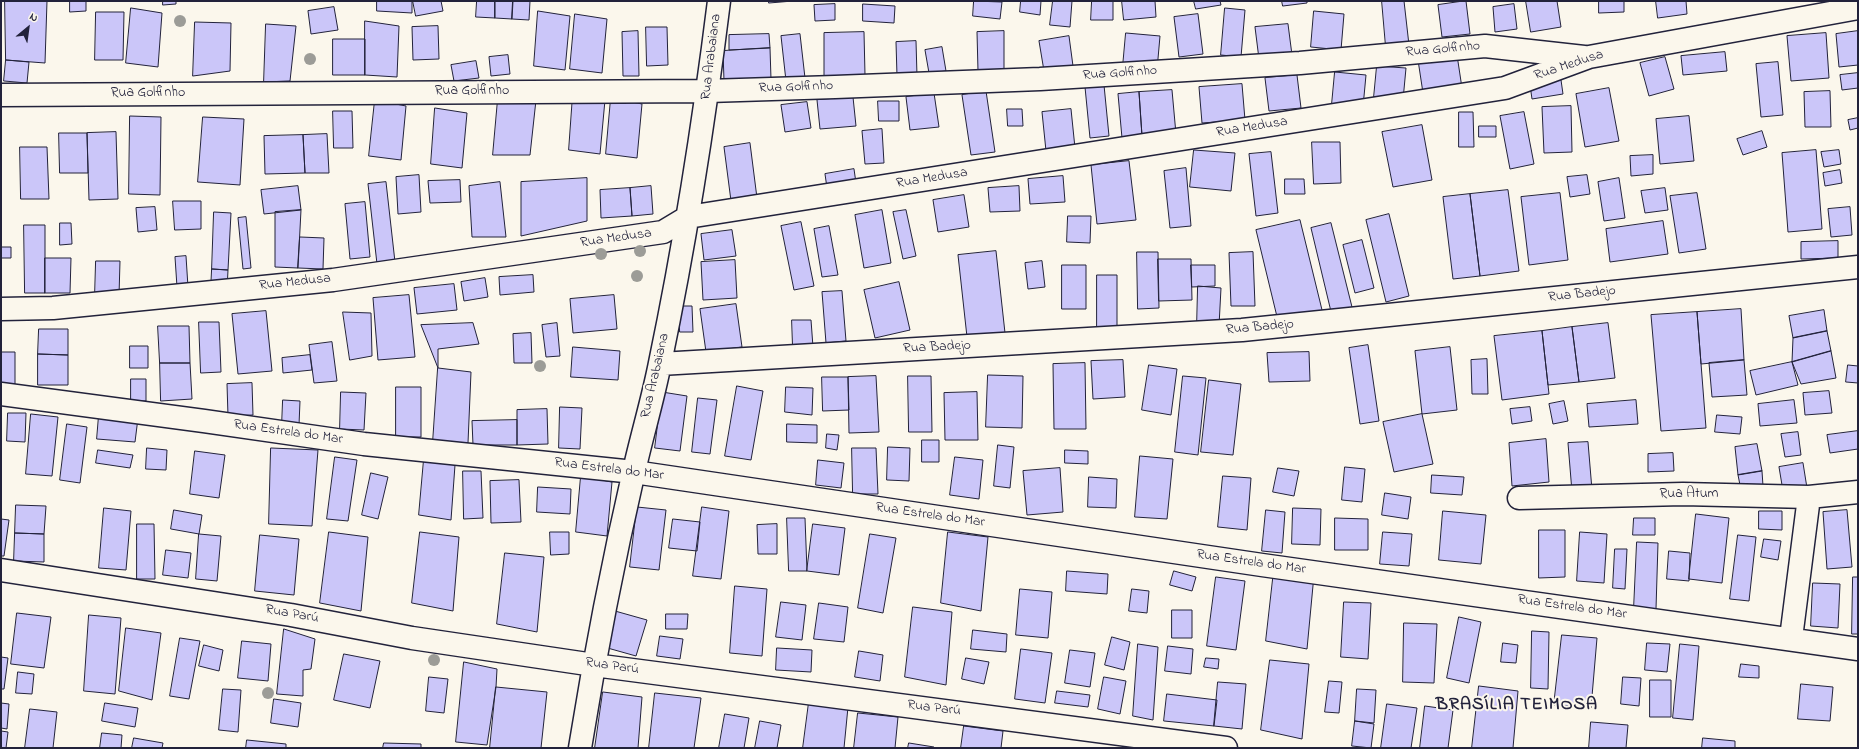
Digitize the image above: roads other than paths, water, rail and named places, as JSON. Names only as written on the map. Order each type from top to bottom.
[{"type":"street","name":"Rua Arabaiana","points":[[580,748],[594,664],[634,472],[660,364],[688,217],[708,91],[719,1]]},
{"type":"street","name":"Rua Medusa","points":[[1,309],[53,308],[333,280],[663,232],[688,217],[1505,88],[1589,57],[1858,8]]},
{"type":"street","name":"Rua Golfinho","points":[[1,95],[708,91],[1040,79],[1300,63],[1485,46],[1589,57]]},
{"type":"street","name":"Rua Badejo","points":[[660,364],[1242,330],[1858,267]]},
{"type":"street","name":"Rua Estrela do Mar","points":[[1,394],[364,444],[634,472],[1254,564],[1791,638],[1858,649]]},
{"type":"street","name":"Rua Atum","points":[[1519,498],[1683,494],[1809,498],[1858,492]]},
{"type":"street","points":[[1791,638],[1809,498]]},
{"type":"street","name":"Rua Parú","points":[[1,570],[291,615],[412,638],[594,664],[1226,748]]},
{"type":"district","name":"BRASÍLIA TEIMOSA","points":[[1517,706]]}]
